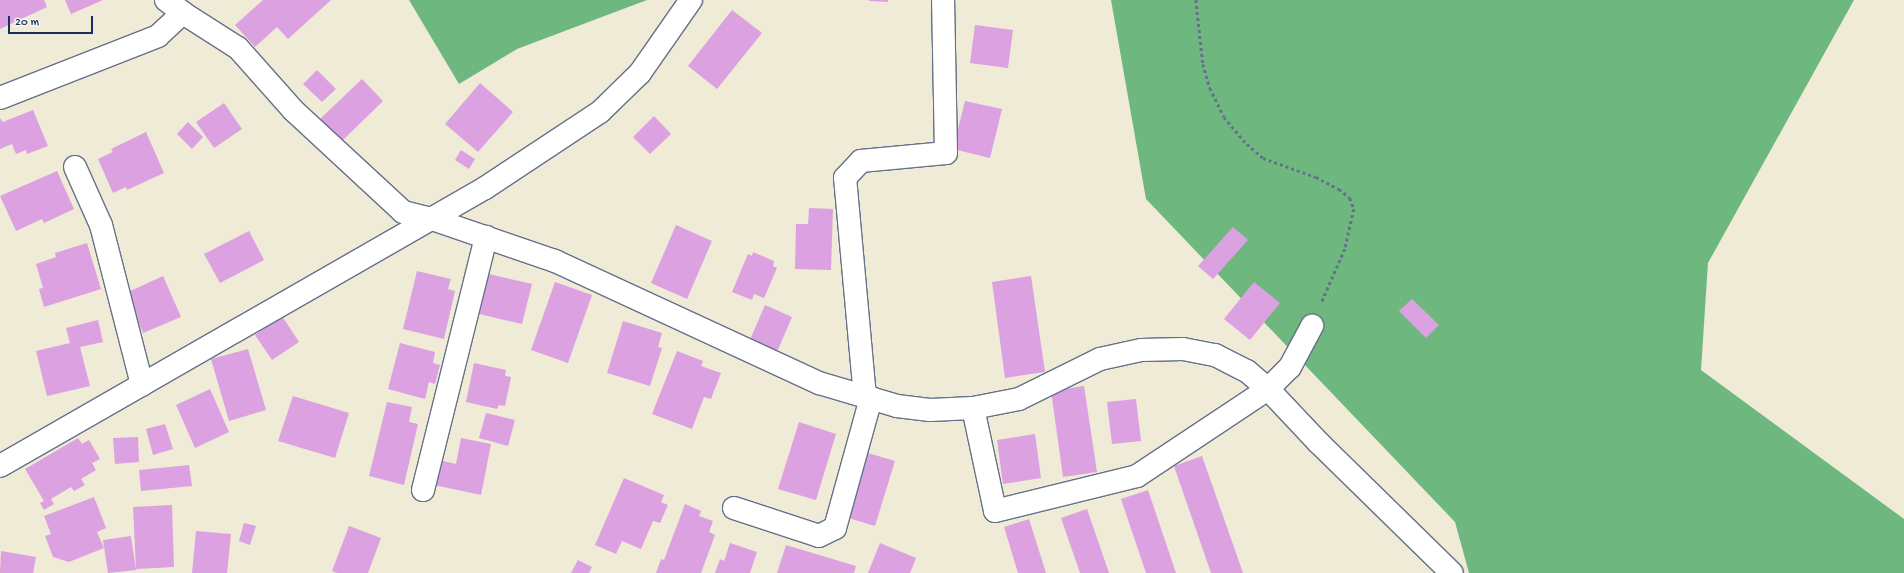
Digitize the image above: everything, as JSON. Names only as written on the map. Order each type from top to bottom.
[{"type":"street","points":[[166,0],[183,13],[238,48],[293,110],[403,212],[432,219],[555,261],[812,380],[897,406],[930,410],[973,408],[1019,399],[1100,359],[1141,350],[1183,349],[1215,355],[1247,371],[1268,389],[1318,442],[1452,573]]},
{"type":"street","points":[[0,466],[485,188],[600,112],[640,73],[691,0]]},
{"type":"street","points":[[734,508],[819,536],[835,528],[868,398],[845,178],[861,162],[946,153],[943,0]]},
{"type":"street","points":[[0,98],[158,36],[183,13]]},
{"type":"street","points":[[75,166],[101,225],[142,385]]},
{"type":"street","points":[[423,490],[486,237]]},
{"type":"street","points":[[973,408],[995,511],[1137,476],[1268,389],[1290,368],[1312,326]]},
{"type":"path","points":[[1196,0],[1203,64],[1210,88],[1224,117],[1247,144],[1263,158],[1316,177],[1339,189],[1350,198],[1354,209],[1345,248],[1312,326]]},
{"type":"green space","points":[[409,0],[647,0],[517,49],[459,84]]},
{"type":"green space","points":[[1111,0],[1854,0],[1708,263],[1701,370],[1904,519],[1904,573],[1469,573],[1455,522],[1146,199]]},
{"type":"building","points":[[0,0],[44,0],[47,7],[0,29]]},
{"type":"building","points":[[65,0],[103,0],[71,14]]},
{"type":"building","points":[[263,0],[331,0],[288,39],[277,27],[255,47],[235,25]]},
{"type":"building","points":[[888,0],[888,2],[869,1]]},
{"type":"building","points":[[732,10],[762,33],[717,89],[688,66]]},
{"type":"building","points":[[975,25],[1013,30],[1008,68],[970,63]]},
{"type":"building","points":[[317,70],[336,89],[322,102],[303,84]]},
{"type":"building","points":[[362,79],[383,101],[342,141],[320,119]]},
{"type":"building","points":[[480,83],[513,112],[478,152],[445,124]]},
{"type":"building","points":[[965,101],[1002,109],[990,158],[953,149]]},
{"type":"building","points":[[224,103],[242,129],[214,148],[196,122]]},
{"type":"building","points":[[33,110],[48,146],[27,154],[26,150],[16,154],[12,144],[0,149],[0,118],[3,122]]},
{"type":"building","points":[[654,116],[671,134],[650,154],[633,137]]},
{"type":"building","points":[[188,122],[203,137],[192,149],[177,134]]},
{"type":"building","points":[[146,132],[164,173],[127,190],[126,187],[113,193],[98,159],[113,152],[111,149]]},
{"type":"building","points":[[461,150],[475,159],[469,169],[455,160]]},
{"type":"building","points":[[57,171],[74,209],[44,223],[42,219],[16,231],[0,196]]},
{"type":"building","points":[[809,208],[833,209],[831,270],[795,269],[796,224],[808,224]]},
{"type":"building","points":[[676,225],[712,241],[687,299],[651,283]]},
{"type":"building","points":[[1233,227],[1248,240],[1213,279],[1198,266]]},
{"type":"building","points":[[249,231],[264,260],[220,283],[204,254]]},
{"type":"building","points":[[87,243],[101,289],[44,307],[39,289],[43,288],[36,264],[56,257],[55,253]]},
{"type":"building","points":[[753,252],[774,261],[773,266],[777,268],[764,298],[754,294],[752,300],[732,292],[748,254],[752,256]]},
{"type":"building","points":[[417,271],[451,279],[448,289],[455,291],[444,339],[403,329]]},
{"type":"building","points":[[489,274],[532,284],[522,324],[479,314]]},
{"type":"building","points":[[163,276],[181,317],[143,333],[126,293]]},
{"type":"building","points":[[1031,276],[1045,372],[1005,378],[992,282]]},
{"type":"building","points":[[555,282],[592,295],[568,363],[531,350]]},
{"type":"building","points":[[1254,282],[1280,303],[1250,340],[1224,319]]},
{"type":"building","points":[[1412,299],[1439,325],[1426,338],[1399,311]]},
{"type":"building","points":[[765,305],[792,317],[777,352],[750,340]]},
{"type":"building","points":[[282,316],[299,342],[272,360],[255,335]]},
{"type":"building","points":[[98,320],[103,342],[80,347],[90,386],[47,396],[36,351],[70,343],[66,328]]},
{"type":"building","points":[[623,321],[662,333],[658,347],[662,348],[650,386],[607,373]]},
{"type":"building","points":[[400,343],[435,352],[433,363],[440,365],[435,384],[429,382],[425,399],[388,389]]},
{"type":"building","points":[[248,349],[266,410],[229,421],[211,359]]},
{"type":"building","points":[[677,351],[703,361],[701,366],[721,373],[711,399],[704,397],[692,429],[652,414]]},
{"type":"building","points":[[474,363],[506,370],[505,376],[511,377],[505,406],[499,405],[497,409],[466,402]]},
{"type":"building","points":[[1084,386],[1097,472],[1063,477],[1051,391]]},
{"type":"building","points":[[210,389],[229,432],[195,448],[176,405]]},
{"type":"building","points":[[293,396],[349,413],[335,458],[278,441]]},
{"type":"building","points":[[1136,399],[1141,441],[1112,444],[1107,402]]},
{"type":"building","points":[[387,402],[412,407],[409,422],[418,424],[404,485],[369,476]]},
{"type":"building","points":[[486,413],[515,420],[508,446],[479,438]]},
{"type":"building","points":[[799,422],[836,434],[816,500],[778,489]]},
{"type":"building","points":[[165,424],[173,449],[153,455],[146,429]]},
{"type":"building","points":[[1035,434],[1041,478],[1003,484],[997,440]]},
{"type":"building","points":[[138,437],[139,462],[115,464],[113,438]]},
{"type":"building","points":[[78,438],[82,444],[89,440],[100,459],[92,463],[96,470],[81,479],[85,485],[74,491],[71,487],[51,499],[54,504],[44,510],[40,503],[44,501],[25,469]]},
{"type":"building","points":[[461,438],[491,444],[481,495],[434,485],[439,460],[456,464]]},
{"type":"building","points":[[861,451],[895,461],[875,526],[842,516]]},
{"type":"building","points":[[1202,456],[1243,573],[1211,573],[1174,466]]},
{"type":"building","points":[[189,465],[192,486],[141,491],[139,470]]},
{"type":"building","points":[[624,478],[664,495],[661,502],[668,505],[660,523],[653,521],[641,549],[622,541],[616,554],[595,545]]},
{"type":"building","points":[[1148,490],[1176,573],[1146,573],[1121,499]]},
{"type":"building","points":[[94,497],[106,528],[97,532],[104,548],[69,562],[53,557],[45,536],[51,534],[44,516]]},
{"type":"building","points":[[685,504],[701,511],[699,516],[713,521],[709,532],[715,535],[701,573],[656,573],[661,559],[664,560]]},
{"type":"building","points":[[172,505],[174,567],[136,569],[133,507]]},
{"type":"building","points":[[1087,509],[1109,573],[1080,573],[1061,518]]},
{"type":"building","points":[[1029,519],[1046,573],[1018,573],[1004,527]]},
{"type":"building","points":[[244,523],[256,526],[250,545],[239,541]]},
{"type":"building","points":[[349,526],[381,538],[368,573],[337,573],[332,571]]},
{"type":"building","points":[[196,531],[231,534],[227,573],[192,573]]},
{"type":"building","points":[[131,536],[136,570],[108,573],[103,540]]},
{"type":"building","points":[[730,543],[757,552],[750,573],[715,573],[720,559],[724,561]]},
{"type":"building","points":[[880,543],[916,558],[910,573],[868,573]]},
{"type":"building","points":[[786,545],[856,566],[854,573],[777,573]]},
{"type":"building","points":[[1,551],[36,557],[33,573],[0,573]]},
{"type":"building","points":[[578,560],[592,567],[589,573],[571,573]]}]
